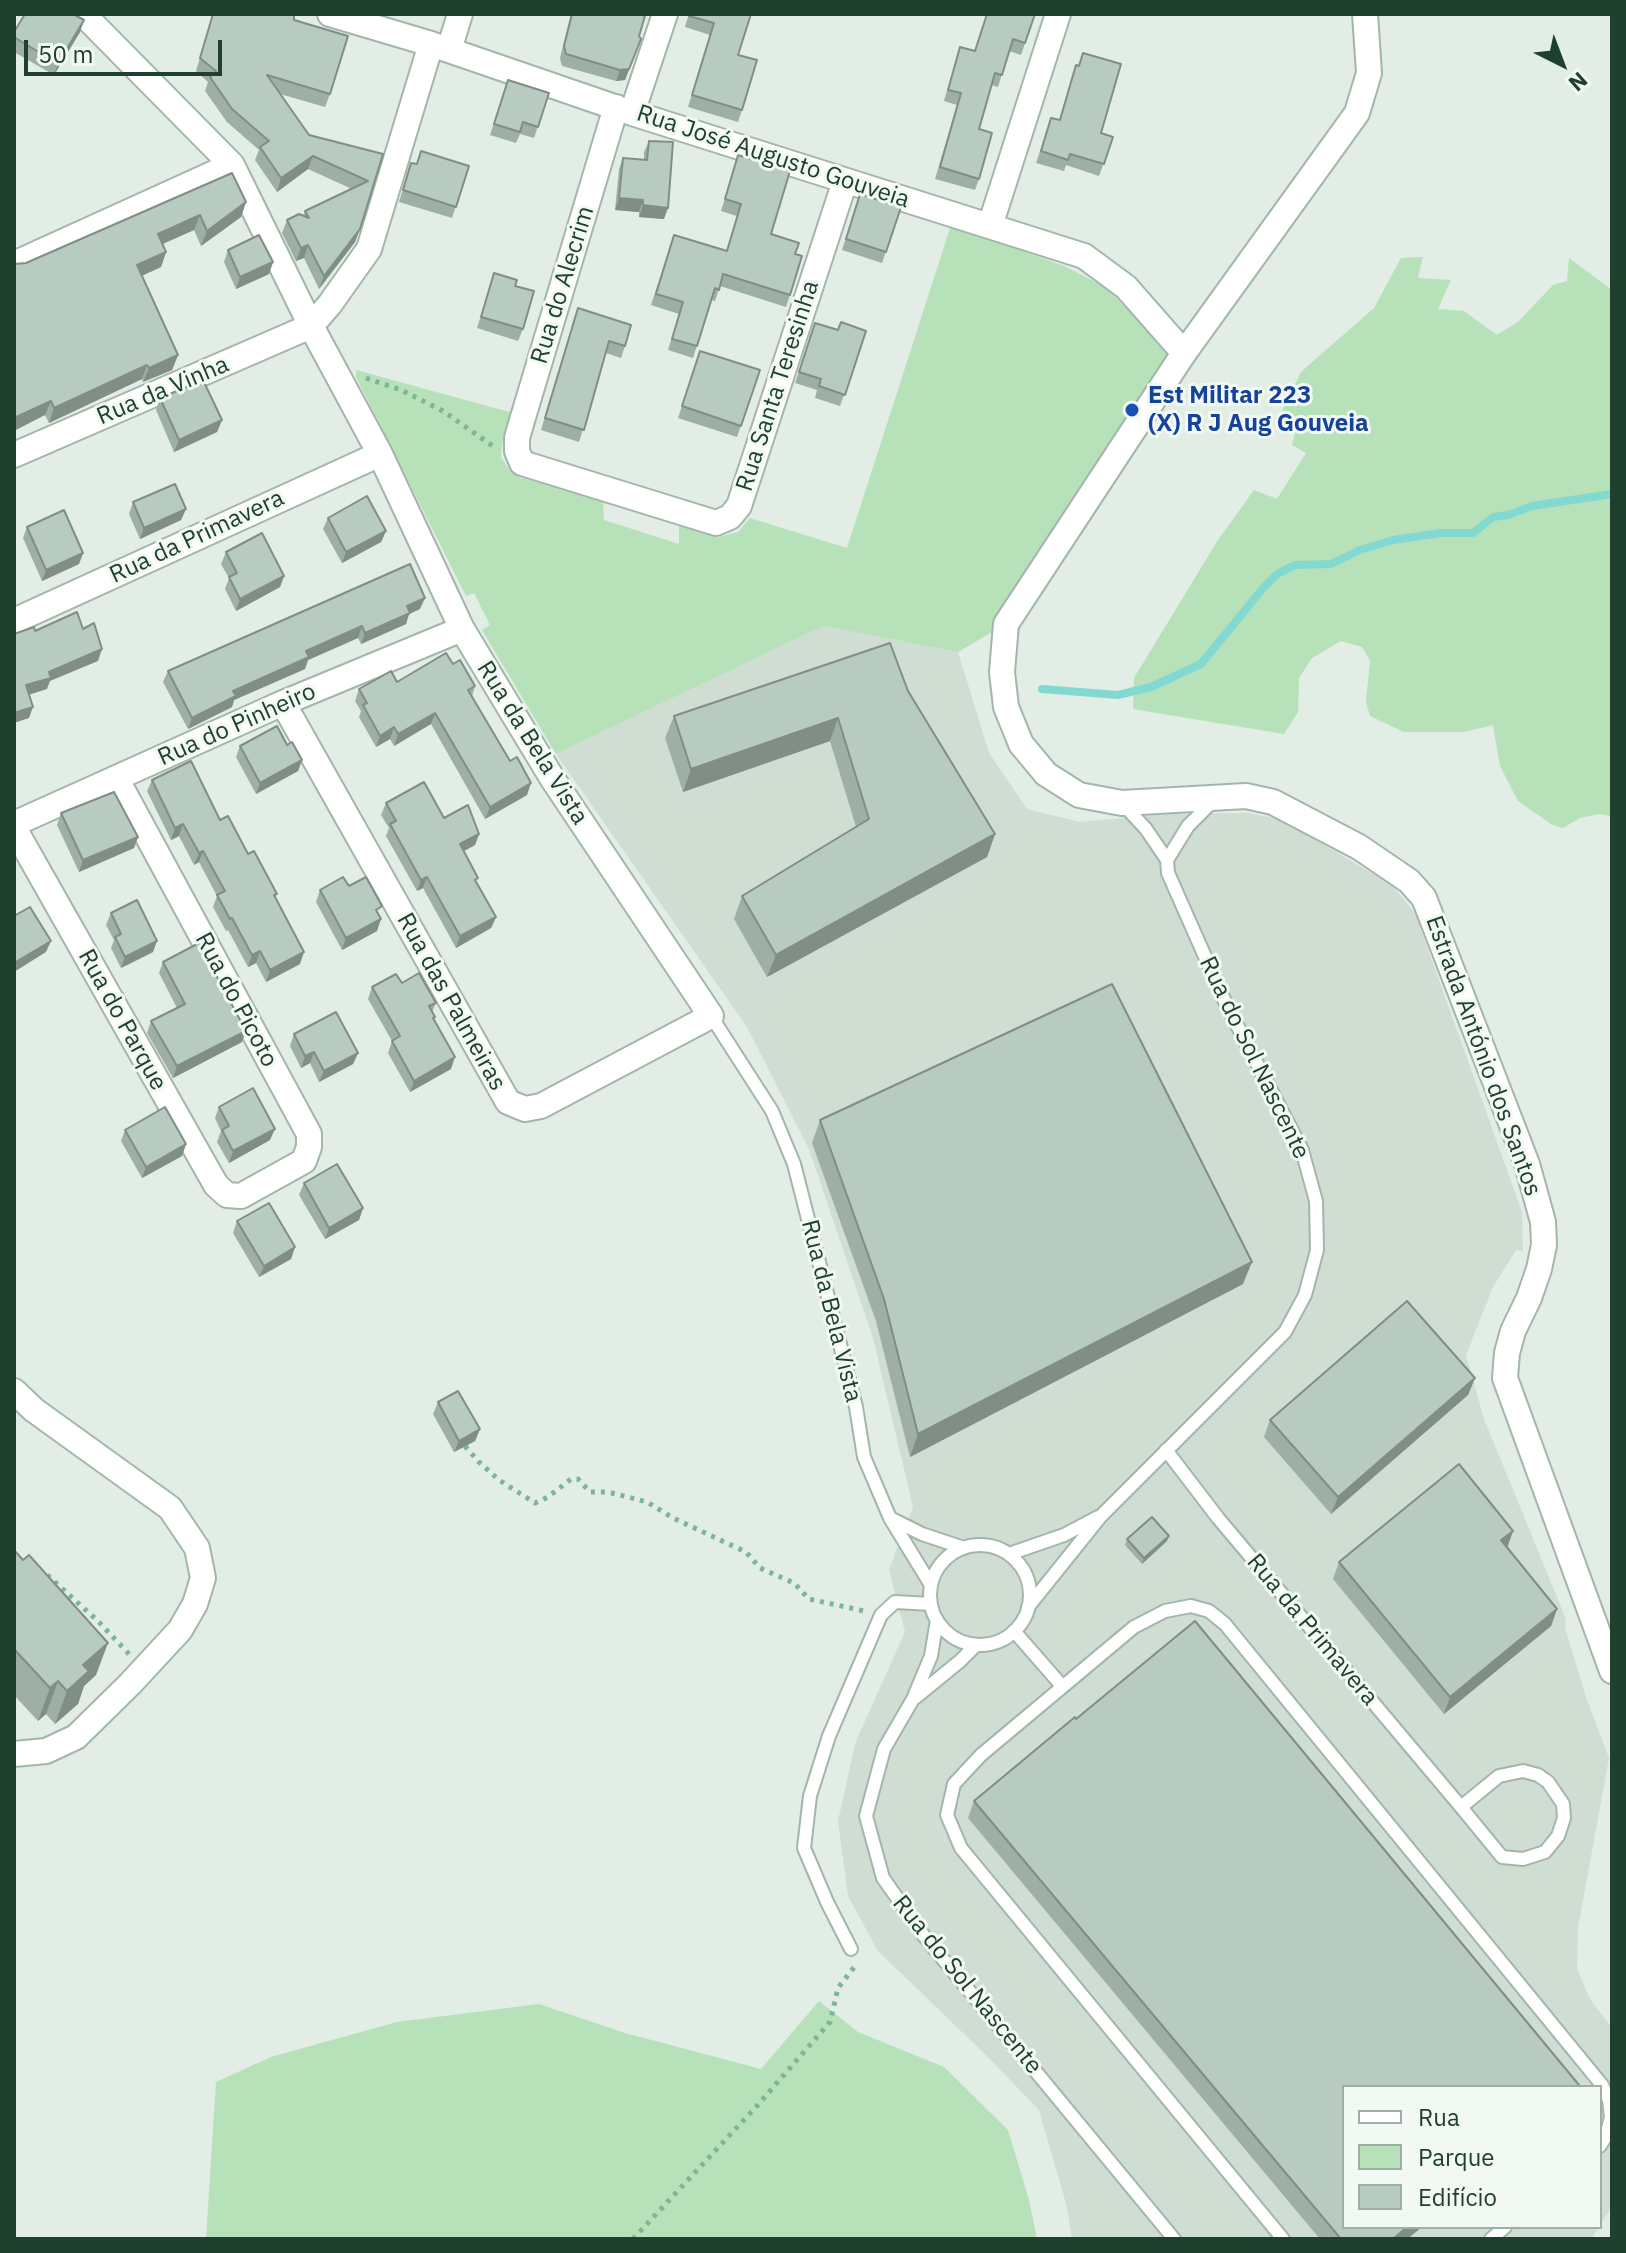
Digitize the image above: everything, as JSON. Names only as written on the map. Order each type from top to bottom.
[{"type":"street","name":"Rua da Bela Vista","points":[[83,14],[232,165],[311,326],[380,454],[462,629],[552,778],[711,1016]]},
{"type":"street","name":"Rua José Augusto Gouveia","points":[[330,14],[1084,256],[1126,287],[1184,353]]},
{"type":"street","points":[[311,326],[369,249],[440,47],[460,14]]},
{"type":"street","name":"Rua do Alecrim","points":[[520,457],[517,438],[521,424],[624,110],[665,14]]},
{"type":"street","points":[[990,226],[1058,14]]},
{"type":"street","name":"Estrada António dos Santos","points":[[1365,14],[1369,73],[1357,113],[1184,353],[1006,624],[1002,672],[1006,707],[1021,744],[1046,774],[1079,795],[1122,803],[1246,796],[1273,802],[1359,847],[1409,881],[1424,898],[1527,1164],[1543,1222],[1544,1245],[1539,1269],[1513,1331],[1505,1378],[1612,1671]]},
{"type":"street","points":[[14,264],[232,165]]},
{"type":"street","name":"Rua Santa Teresinha","points":[[520,457],[716,523],[730,517],[739,506],[845,181]]},
{"type":"street","name":"Rua da Vinha","points":[[14,455],[311,326]]},
{"type":"street","name":"Rua da Primavera","points":[[14,621],[380,454]]},
{"type":"street","name":"Rua do Pinheiro","points":[[14,826],[283,703],[462,629]]},
{"type":"street","name":"Rua das Palmeiras","points":[[283,703],[508,1102],[525,1109],[541,1106],[711,1016]]},
{"type":"street","name":"Rua do Picoto","points":[[116,778],[309,1134],[304,1161],[241,1196]]},
{"type":"street","name":"Rua do Parque","points":[[14,826],[216,1185],[227,1195],[241,1196]]},
{"type":"street","points":[[14,1391],[34,1410],[170,1508],[197,1548],[203,1578],[195,1604],[180,1630],[76,1737],[46,1751],[14,1754]]},
{"type":"lane","points":[[1167,860],[1188,826],[1216,797]]},
{"type":"lane","name":"Rua do Sol Nascente","points":[[1101,1516],[1285,1332],[1305,1295],[1317,1250],[1316,1201],[1302,1150],[1226,1004],[1168,873],[1167,860],[1146,829],[1122,803]]},
{"type":"lane","name":"Rua da Bela Vista","points":[[711,1016],[772,1111],[794,1164],[856,1407],[864,1457],[890,1518],[931,1585]]},
{"type":"lane","name":"Rua da Primavera","points":[[1166,1450],[1228,1530],[1502,1857],[1523,1859],[1545,1852],[1558,1836],[1564,1818],[1563,1804],[1548,1782],[1523,1771],[1499,1776],[1461,1807]]},
{"type":"lane","points":[[1009,1554],[1064,1535],[1101,1516]]},
{"type":"lane","points":[[1028,1607],[1101,1516]]},
{"type":"lane","points":[[890,1518],[922,1534],[964,1548]]},
{"type":"lane","points":[[979,1545],[994,1547],[1009,1554],[1027,1578],[1030,1592],[1023,1620],[1014,1631],[990,1644],[960,1641],[937,1620],[931,1604],[931,1585],[937,1569],[949,1556],[964,1548],[979,1545]]},
{"type":"lane","points":[[851,1949],[804,1848],[810,1796],[829,1736],[881,1615],[895,1602],[931,1604]]},
{"type":"lane","points":[[1283,2239],[961,1848],[947,1815],[954,1784],[981,1755],[1134,1627],[1165,1611],[1191,1606],[1209,1611],[1225,1624],[1602,2085],[1609,2100],[1611,2117],[1602,2143]]},
{"type":"lane","points":[[913,1699],[931,1656],[937,1620]]},
{"type":"lane","points":[[1014,1631],[1062,1686]]},
{"type":"lane","points":[[913,1699],[976,1645]]},
{"type":"lane","name":"Rua do Sol Nascente","points":[[913,1699],[884,1749],[866,1816],[883,1878],[924,1936],[1174,2239]]},
{"type":"path","points":[[334,369],[401,390],[443,411],[496,449],[520,457]]},
{"type":"path","points":[[465,1446],[499,1480],[535,1503],[571,1479],[578,1479],[590,1492],[608,1492],[647,1502],[673,1518],[746,1552],[760,1568],[794,1583],[809,1599],[881,1615]]},
{"type":"path","points":[[42,1571],[98,1621],[144,1669]]},
{"type":"path","points":[[633,2239],[830,2022],[838,1988],[855,1965],[851,1949]]},
{"type":"shaded area","points":[[823,626],[958,652],[989,753],[1027,809],[1080,822],[1169,814],[1249,813],[1282,820],[1392,885],[1415,913],[1522,1212],[1523,1251],[1516,1250],[1493,1287],[1466,1355],[1484,1419],[1566,1619],[1565,1628],[1586,1697],[1609,1758],[1578,1928],[1577,1969],[1590,1999],[1612,2028],[1612,2206],[1602,2222],[1602,2085],[1342,2085],[1342,2229],[1598,2229],[1591,2239],[1072,2239],[1067,2207],[1039,2110],[878,1951],[848,1896],[838,1821],[856,1741],[905,1632],[889,1570],[913,1507],[873,1338],[809,1149],[747,1027],[556,754]]},
{"type":"green space","points":[[951,225],[1064,266],[1105,287],[1165,346],[1170,360],[1017,585],[994,631],[958,652],[823,626],[556,754],[482,630],[490,625],[474,593],[466,596],[356,377],[356,370],[513,413],[502,444],[501,457],[509,469],[519,477],[603,501],[604,520],[679,544],[679,525],[719,537],[738,532],[750,518],[847,548]]},
{"type":"green space","points":[[1423,257],[1418,278],[1451,280],[1438,309],[1464,311],[1497,335],[1518,322],[1553,285],[1567,281],[1569,258],[1612,290],[1612,816],[1598,814],[1580,818],[1563,828],[1551,824],[1518,801],[1500,766],[1493,725],[1464,732],[1404,732],[1370,716],[1366,702],[1370,661],[1362,647],[1341,641],[1312,658],[1299,678],[1298,712],[1284,734],[1133,709],[1134,678],[1218,540],[1254,490],[1277,499],[1306,453],[1292,445],[1298,422],[1281,413],[1301,372],[1374,308],[1401,258]]},
{"type":"green space","points":[[819,2001],[858,2032],[944,2067],[1008,2130],[1037,2239],[206,2239],[216,2082],[271,2057],[397,2022],[539,2004],[625,2033],[761,2069]]},
{"type":"building","points":[[25,14],[73,14],[84,20],[58,64],[14,37]]},
{"type":"building","points":[[213,14],[294,14],[294,20],[348,36],[330,94],[267,75],[309,135],[383,154],[360,229],[324,276],[308,245],[301,248],[287,220],[299,214],[309,218],[305,211],[368,181],[313,156],[281,178],[260,147],[269,141],[232,109],[210,77],[216,71],[200,58]]},
{"type":"building","points":[[572,14],[645,16],[639,36],[641,39],[629,69],[620,70],[566,54],[564,46]]},
{"type":"building","points":[[689,14],[751,14],[738,55],[757,60],[742,110],[692,95],[714,23]]},
{"type":"building","points":[[987,14],[1035,14],[1025,43],[1013,39],[1002,75],[995,73],[979,129],[992,133],[979,179],[940,167],[961,93],[948,90],[960,47],[975,51]]},
{"type":"building","points":[[1083,53],[1121,64],[1101,133],[1113,137],[1104,164],[1070,154],[1068,160],[1041,151],[1051,118],[1060,120],[1076,65],[1079,66]]},
{"type":"building","points":[[508,80],[549,93],[538,127],[523,122],[520,132],[494,124]]},
{"type":"building","points":[[649,141],[673,142],[668,208],[643,205],[643,200],[619,198],[623,158],[647,160]]},
{"type":"building","points":[[421,151],[469,166],[456,207],[403,190],[411,163],[417,164]]},
{"type":"building","points":[[738,155],[790,171],[771,234],[799,243],[795,254],[802,256],[790,295],[723,274],[719,290],[715,288],[697,346],[672,339],[683,302],[656,294],[674,235],[727,251],[741,204],[725,199]]},
{"type":"building","points":[[232,173],[246,202],[207,231],[200,215],[158,234],[166,252],[137,265],[178,355],[149,368],[147,365],[54,408],[51,401],[14,418],[14,264],[26,263]]},
{"type":"building","points":[[860,194],[901,207],[886,252],[846,239]]},
{"type":"building","points":[[259,235],[273,262],[240,277],[228,250]]},
{"type":"building","points":[[494,273],[517,280],[515,286],[534,291],[523,329],[481,317]]},
{"type":"building","points":[[578,308],[631,325],[625,346],[609,341],[584,430],[545,418]]},
{"type":"building","points":[[841,322],[866,331],[845,395],[819,386],[821,379],[799,372],[815,323],[838,330]]},
{"type":"building","points":[[700,351],[760,370],[741,426],[682,406]]},
{"type":"building","points":[[204,382],[222,420],[179,440],[160,398]]},
{"type":"building","points":[[175,484],[186,509],[144,528],[133,502]]},
{"type":"building","points":[[367,496],[386,531],[346,552],[328,518]]},
{"type":"building","points":[[64,510],[83,553],[46,570],[27,527]]},
{"type":"building","points":[[262,533],[284,576],[240,599],[229,577],[237,573],[226,552]]},
{"type":"building","points":[[410,564],[425,598],[407,606],[410,613],[365,633],[362,626],[306,651],[309,657],[233,691],[236,696],[192,718],[168,671]]},
{"type":"building","points":[[77,612],[83,629],[94,623],[102,649],[49,672],[51,678],[26,685],[33,707],[14,713],[14,634],[34,627],[35,631]]},
{"type":"building","points":[[890,643],[908,691],[995,834],[776,955],[742,896],[869,819],[838,718],[691,769],[674,716]]},
{"type":"building","points":[[446,653],[453,664],[460,660],[475,686],[468,690],[510,761],[517,757],[531,783],[490,807],[435,713],[398,734],[394,727],[380,736],[363,705],[367,703],[359,689],[391,671],[397,682]]},
{"type":"building","points":[[277,726],[287,745],[292,742],[302,760],[260,783],[240,746]]},
{"type":"building","points":[[191,761],[220,820],[228,816],[248,854],[254,851],[304,952],[270,970],[260,951],[252,955],[217,895],[225,891],[203,851],[199,853],[183,824],[175,828],[152,780]]},
{"type":"building","points":[[424,782],[444,818],[468,805],[479,834],[460,844],[478,878],[475,880],[496,917],[460,936],[427,877],[421,880],[390,824],[396,821],[386,803]]},
{"type":"building","points":[[114,792],[138,837],[83,860],[61,813]]},
{"type":"building","points":[[343,877],[349,886],[366,877],[382,906],[376,910],[381,919],[346,938],[320,890]]},
{"type":"building","points":[[137,900],[157,941],[125,957],[115,937],[121,934],[111,913]]},
{"type":"building","points":[[30,907],[51,941],[14,963],[14,916]]},
{"type":"building","points":[[199,943],[246,1031],[177,1066],[151,1021],[185,1004],[163,962]]},
{"type":"building","points":[[419,973],[436,1003],[429,1006],[433,1018],[455,1057],[414,1081],[392,1041],[400,1036],[372,987],[396,974],[402,983]]},
{"type":"building","points":[[1112,984],[1252,1262],[918,1434],[884,1299],[820,1120]]},
{"type":"building","points":[[336,1012],[358,1053],[324,1071],[314,1052],[305,1056],[294,1034]]},
{"type":"building","points":[[253,1088],[275,1129],[233,1151],[222,1130],[229,1126],[219,1107]]},
{"type":"building","points":[[165,1107],[186,1144],[146,1167],[125,1130]]},
{"type":"building","points":[[337,1164],[363,1208],[329,1228],[304,1183]]},
{"type":"building","points":[[269,1203],[295,1247],[264,1266],[237,1221]]},
{"type":"building","points":[[1407,1301],[1475,1378],[1338,1497],[1270,1420]]},
{"type":"building","points":[[458,1391],[480,1429],[459,1441],[438,1402]]},
{"type":"building","points":[[1459,1464],[1513,1531],[1501,1540],[1557,1609],[1450,1697],[1339,1562]]},
{"type":"building","points":[[1152,1517],[1169,1536],[1144,1558],[1127,1539]]},
{"type":"building","points":[[14,1550],[23,1560],[29,1555],[108,1643],[83,1665],[89,1671],[67,1691],[58,1681],[50,1688],[14,1649]]},
{"type":"building","points":[[1195,1621],[1579,2085],[1342,2085],[1342,2229],[1405,2229],[1393,2239],[1341,2239],[974,1801]]},
{"type":"waterway","points":[[1042,689],[1118,695],[1151,687],[1201,664],[1264,587],[1277,574],[1295,565],[1331,564],[1360,550],[1393,540],[1441,533],[1473,533],[1493,517],[1532,506],[1612,494]]},
{"type":"place","name":"Est Militar 223 (X) R J Aug Gouveia","points":[[1132,410]]}]
